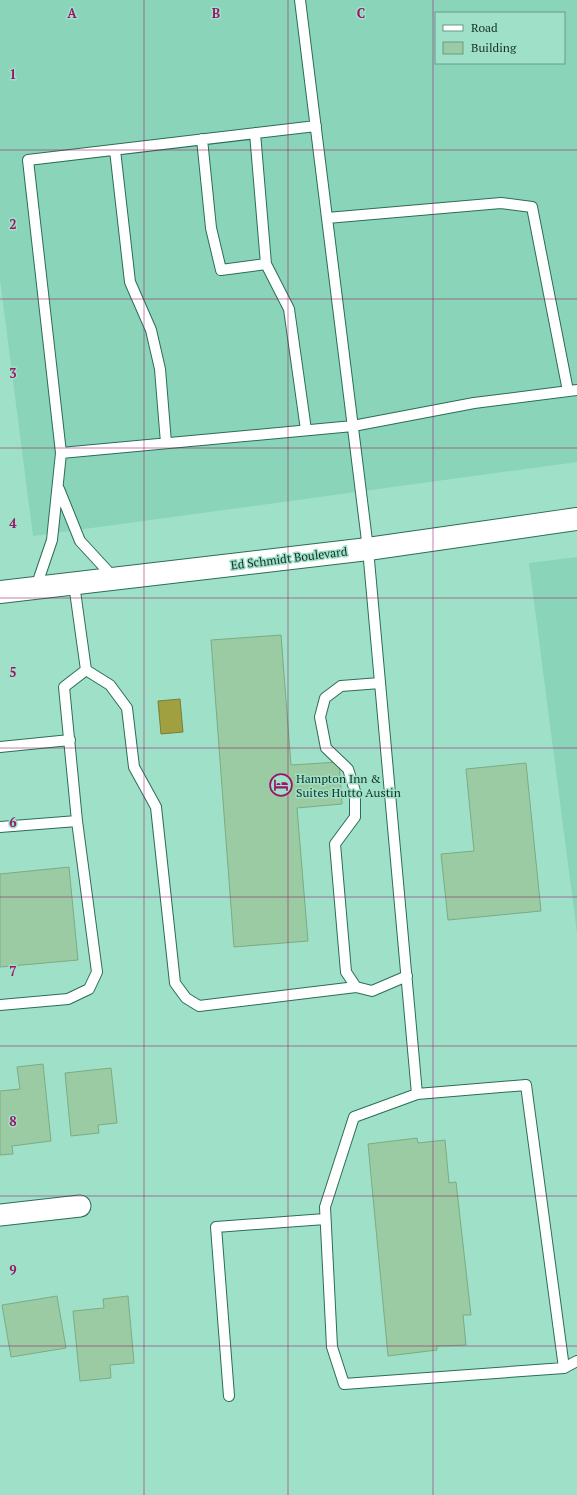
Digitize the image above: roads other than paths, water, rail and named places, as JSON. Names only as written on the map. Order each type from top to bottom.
[{"type":"street","name":"Ed Schmidt Boulevard","points":[[0,592],[368,549],[577,518]]},
{"type":"street","points":[[0,1215],[80,1206]]},
{"type":"lane","points":[[300,0],[368,549],[417,1094]]},
{"type":"lane","points":[[36,587],[52,540],[59,488],[61,453],[28,160],[316,126]]},
{"type":"lane","points":[[255,134],[266,264],[289,309],[306,430]]},
{"type":"lane","points":[[202,139],[211,228],[221,270],[266,264]]},
{"type":"lane","points":[[115,150],[130,282],[152,330],[160,369],[166,443]]},
{"type":"lane","points":[[61,453],[352,426],[474,403],[573,391],[532,207],[501,203],[327,218]]},
{"type":"lane","points":[[59,488],[80,541],[115,579]]},
{"type":"lane","points":[[74,584],[86,670]]},
{"type":"lane","points":[[86,670],[110,685],[127,708],[134,767],[156,807],[175,983],[186,998],[199,1006],[356,988],[372,991],[407,976]]},
{"type":"lane","points":[[0,1005],[68,999],[89,989],[97,972],[77,821],[64,687],[86,670]]},
{"type":"lane","points":[[356,988],[346,972],[335,844],[355,817],[355,791],[348,769],[326,748],[320,717],[325,698],[341,686],[380,683]]},
{"type":"lane","points":[[0,747],[70,740]]},
{"type":"lane","points":[[0,827],[77,821]]},
{"type":"lane","points":[[564,1368],[526,1085],[417,1094],[354,1117],[325,1207],[332,1347],[344,1384],[564,1368],[577,1361]]},
{"type":"lane","points":[[228,1396],[216,1227],[325,1219]]},
{"type":"place","name":"Hampton Inn & Suites Hutto Austin","points":[[281,785]]}]
